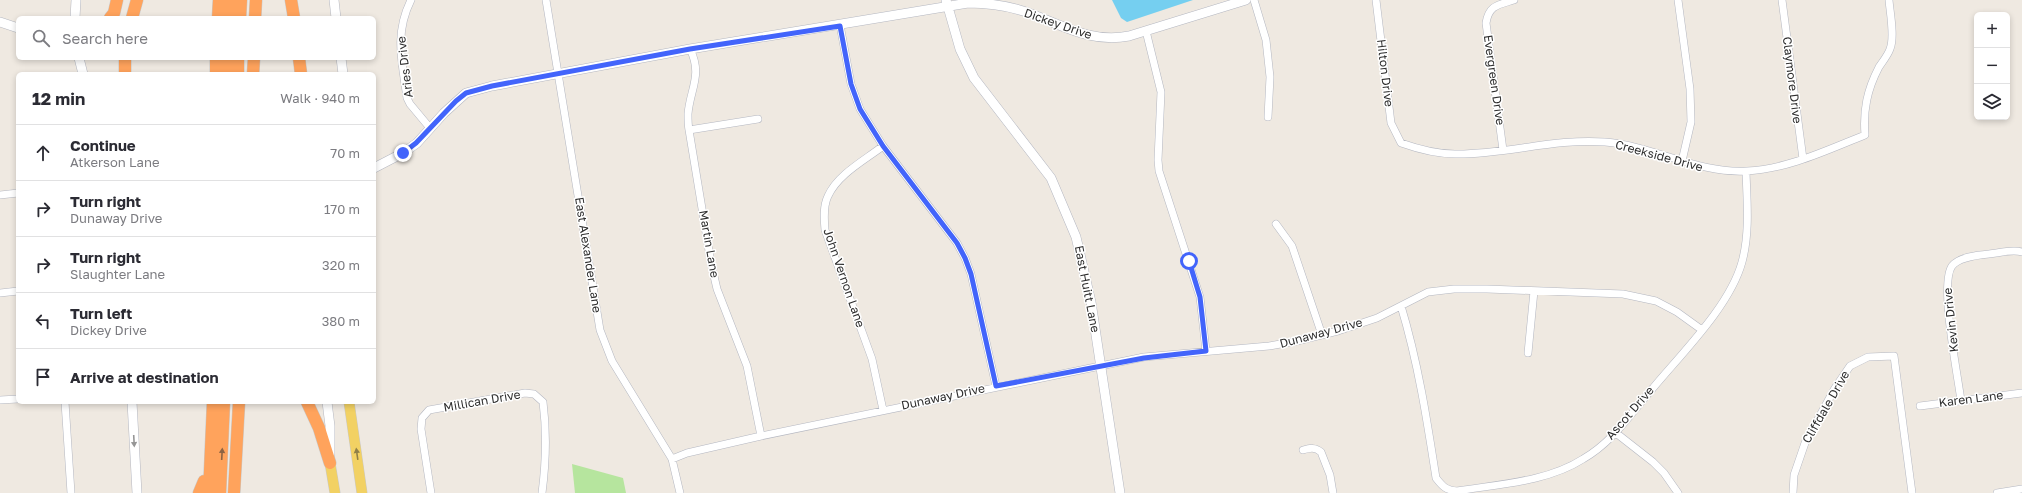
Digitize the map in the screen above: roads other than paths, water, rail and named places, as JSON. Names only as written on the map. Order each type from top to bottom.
[{"type":"highway","points":[[111,16],[117,0]]},
{"type":"highway","points":[[133,16],[137,0]]},
{"type":"highway","points":[[218,16],[219,0]]},
{"type":"highway","points":[[229,0],[229,16]]},
{"type":"highway","points":[[240,16],[241,0]]},
{"type":"highway","points":[[255,16],[256,0]]},
{"type":"highway","points":[[292,0],[294,16]]},
{"type":"highway","points":[[125,60],[125,72]]},
{"type":"highway","points":[[216,60],[216,72]]},
{"type":"highway","points":[[226,72],[227,60]]},
{"type":"highway","points":[[238,60],[238,72]]},
{"type":"highway","points":[[253,72],[254,60]]},
{"type":"highway","points":[[299,60],[301,72]]},
{"type":"highway","points":[[199,493],[204,487],[206,404]]},
{"type":"highway","points":[[209,493],[213,404]]},
{"type":"highway","points":[[220,493],[224,404]]},
{"type":"highway","points":[[234,493],[239,404]]},
{"type":"highway","points":[[308,404],[330,463]]},
{"type":"highway","points":[[236,459],[239,493]]},
{"type":"main road","points":[[349,404],[362,493]]},
{"type":"main road","points":[[330,463],[335,493]]},
{"type":"street","points":[[75,16],[76,0]]},
{"type":"street","points":[[334,0],[336,16]]},
{"type":"street","name":"Aries Drive","points":[[411,0],[402,22],[400,32],[400,44],[408,98],[410,104],[430,128]]},
{"type":"street","name":"East Alexander Lane","points":[[546,0],[600,330],[615,366],[672,459],[680,493]]},
{"type":"street","name":"Dickey Drive","points":[[376,167],[403,153],[416,143],[456,101],[466,93],[492,86],[690,49],[840,26],[947,3],[990,3],[1023,11],[1092,37],[1120,38],[1246,0]]},
{"type":"street","points":[[1254,0],[1266,40],[1270,77],[1268,117]]},
{"type":"street","name":"Hilton Drive","points":[[1376,0],[1391,123],[1402,143]]},
{"type":"street","name":"Evergreen Drive","points":[[1503,150],[1486,23],[1490,11],[1498,5],[1514,0]]},
{"type":"street","points":[[1678,0],[1690,89],[1691,122],[1682,161]]},
{"type":"street","name":"Claymore Drive","points":[[1782,0],[1802,159]]},
{"type":"street","name":"Creekside Drive","points":[[1402,143],[1422,150],[1453,154],[1503,150],[1558,142],[1606,142],[1648,150],[1708,168],[1746,172],[1766,170],[1802,159],[1865,135],[1863,118],[1866,98],[1872,80],[1891,48],[1892,28],[1889,0]]},
{"type":"street","name":"East Huitt Lane","points":[[947,3],[960,49],[974,78],[1051,178],[1061,199],[1082,255],[1101,366],[1120,493]]},
{"type":"street","points":[[0,22],[16,27]]},
{"type":"street","points":[[840,26],[854,95],[860,109],[883,146],[957,243],[965,258],[971,274],[996,386]]},
{"type":"street","points":[[1146,31],[1161,92],[1158,148],[1159,171],[1200,297],[1206,351]]},
{"type":"street","name":"Martin Lane","points":[[690,49],[696,67],[696,84],[688,114],[688,130],[711,263],[717,288],[747,366],[761,436]]},
{"type":"street","points":[[80,60],[82,72]]},
{"type":"street","points":[[341,60],[344,72]]},
{"type":"street","points":[[688,130],[758,119]]},
{"type":"street","name":"John Vernon Lane","points":[[883,146],[845,175],[832,189],[827,196],[824,218],[825,230],[872,359],[883,410]]},
{"type":"street","name":"Ascot Drive","points":[[1401,306],[1410,337],[1423,399],[1436,478],[1443,487],[1449,490],[1457,491],[1527,479],[1558,471],[1583,460],[1616,433],[1721,305],[1735,280],[1742,262],[1748,216],[1746,172]]},
{"type":"street","points":[[0,195],[16,193]]},
{"type":"street","points":[[1276,224],[1292,246],[1322,335]]},
{"type":"street","name":"Kevin Drive","points":[[1961,401],[1947,298],[1947,276],[1952,266],[1959,260],[1982,254],[2022,252]]},
{"type":"street","name":"Dunaway Drive","points":[[672,459],[687,453],[761,436],[996,386],[1144,358],[1269,346],[1322,335],[1377,318],[1428,292],[1454,289],[1623,294],[1656,301],[1677,312],[1702,330]]},
{"type":"street","points":[[0,293],[16,291]]},
{"type":"street","points":[[1528,353],[1534,291]]},
{"type":"street","name":"Cliffdale Drive","points":[[1793,493],[1798,459],[1805,443],[1834,388],[1850,366],[1868,357],[1894,356],[1912,493]]},
{"type":"street","name":"Millican Drive","points":[[431,493],[421,429],[422,418],[429,410],[526,393],[534,394],[543,402],[547,431],[546,462],[542,493]]},
{"type":"street","name":"Karen Lane","points":[[1920,406],[2022,393]]},
{"type":"street","points":[[0,400],[16,398]]},
{"type":"street","points":[[65,404],[71,493]]},
{"type":"street","points":[[132,404],[137,493]]},
{"type":"street","points":[[327,404],[330,426],[330,463]]},
{"type":"street","points":[[1616,433],[1653,462],[1664,473],[1678,493]]},
{"type":"street","points":[[1303,450],[1310,448],[1318,449],[1321,452],[1330,475],[1332,493]]},
{"type":"street","points":[[1997,493],[2022,490]]},
{"type":"water","points":[[1112,0],[1193,0],[1127,22],[1121,18]]}]
